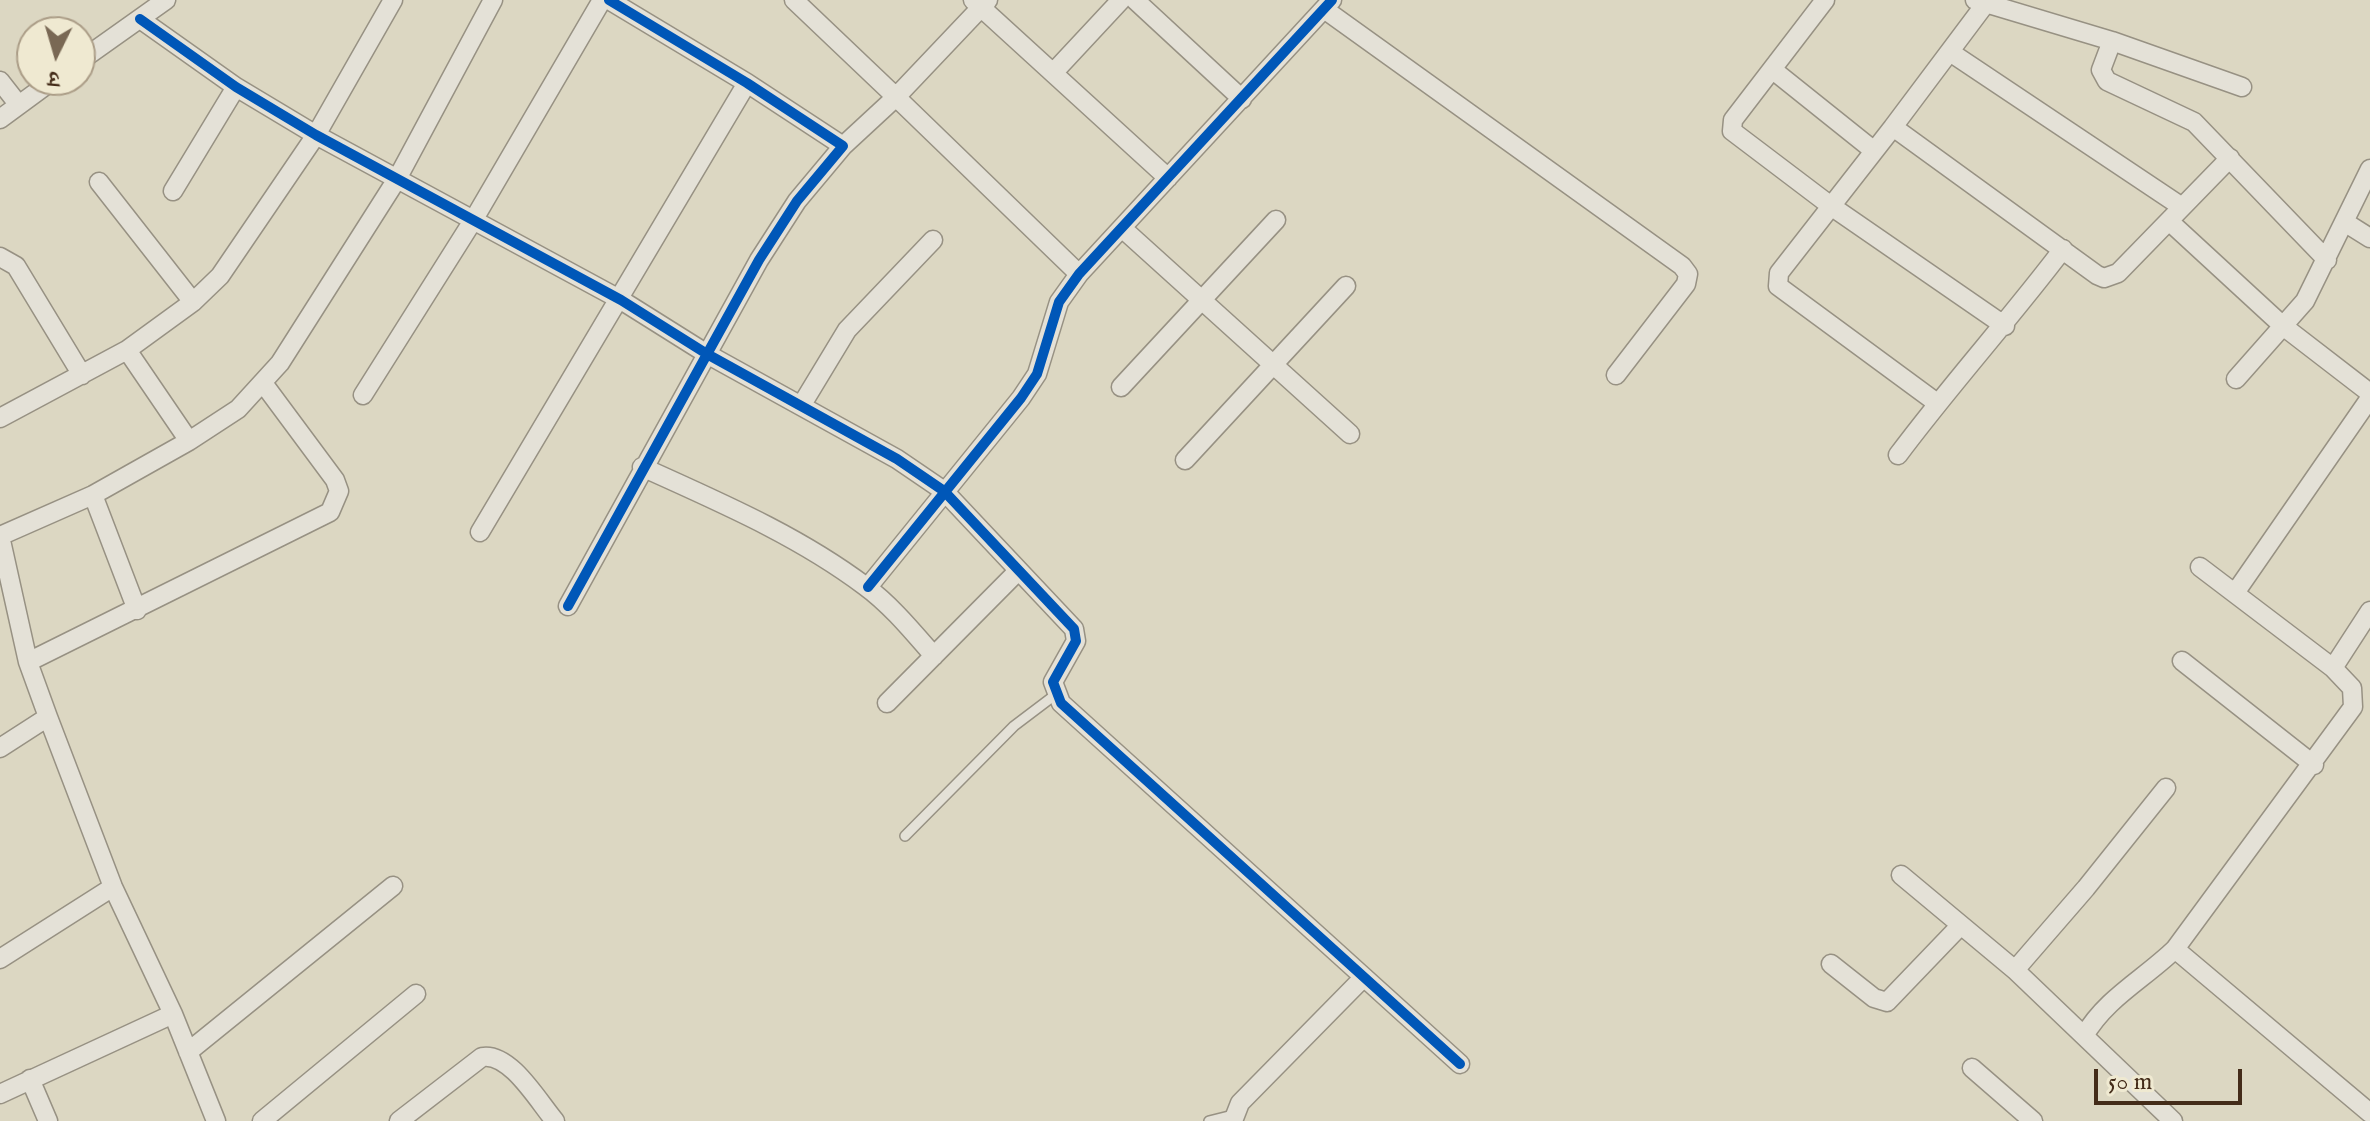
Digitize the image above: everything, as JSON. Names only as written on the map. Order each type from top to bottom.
[{"type":"street","points":[[96,50],[166,0]]},
{"type":"street","points":[[0,418],[127,350],[193,302],[220,276],[245,244],[316,135],[393,0]]},
{"type":"street","points":[[216,1121],[173,1014],[113,887],[28,662],[8,620],[0,536],[93,495],[189,441],[238,409],[263,383],[280,363],[397,179],[493,0]]},
{"type":"street","points":[[363,395],[474,219],[602,0]]},
{"type":"street","points":[[609,0],[747,83],[843,146]]},
{"type":"street","points":[[794,0],[1079,274]]},
{"type":"street","points":[[1053,73],[1132,0],[1242,99]]},
{"type":"street","points":[[1825,0],[1733,120],[1732,131],[1831,206],[2005,326]]},
{"type":"street","points":[[1937,403],[1778,286],[1779,273],[1950,52],[1980,2],[2112,41],[2242,87]]},
{"type":"street","points":[[568,606],[759,260],[797,201],[843,146],[896,97],[981,3],[1168,178]]},
{"type":"street","points":[[868,587],[1037,374],[1059,302],[1079,274],[1328,4],[1682,266],[1688,274],[1686,284],[1616,375]]},
{"type":"street","points":[[140,19],[236,87],[316,135],[621,300],[707,354],[897,459],[944,491],[1017,572],[1074,629],[1076,641],[1056,672],[1055,695],[1460,1064]]},
{"type":"street","points":[[2112,41],[2101,73],[2107,81],[2181,114],[2230,158],[2327,260]]},
{"type":"street","points":[[1950,52],[2176,215],[2283,326],[2370,396],[2235,593]]},
{"type":"street","points":[[1773,70],[1873,150]]},
{"type":"street","points":[[0,81],[18,104]]},
{"type":"street","points":[[480,532],[621,300],[747,83]]},
{"type":"street","points":[[173,191],[236,87]]},
{"type":"street","points":[[0,119],[30,96]]},
{"type":"street","points":[[1893,127],[2097,275],[2111,278],[2230,158]]},
{"type":"street","points":[[2236,379],[2305,301],[2370,169]]},
{"type":"street","points":[[99,182],[193,302]]},
{"type":"street","points":[[1121,387],[1276,220]]},
{"type":"street","points":[[2346,223],[2370,238]]},
{"type":"street","points":[[1122,228],[1350,434]]},
{"type":"street","points":[[801,406],[847,330],[933,240]]},
{"type":"street","points":[[1898,455],[1937,403],[2005,326],[2063,249]]},
{"type":"street","points":[[0,257],[16,266],[82,375]]},
{"type":"street","points":[[1185,460],[1346,286]]},
{"type":"street","points":[[127,350],[189,441]]},
{"type":"street","points":[[28,662],[330,512],[337,503],[339,491],[335,480],[263,383]]},
{"type":"street","points":[[642,467],[758,520],[818,553],[868,587],[934,656]]},
{"type":"street","points":[[93,495],[137,610]]},
{"type":"street","points":[[2084,1036],[2107,1002],[2144,978],[2175,949],[2314,765],[2353,707],[2352,688],[2333,668],[2200,567]]},
{"type":"street","points":[[887,703],[1017,572]]},
{"type":"street","points":[[2333,668],[2370,611]]},
{"type":"street","points":[[2182,661],[2314,765]]},
{"type":"street","points":[[0,748],[48,717]]},
{"type":"street","points":[[2015,970],[2166,788]]},
{"type":"street","points":[[1901,875],[2015,970],[2173,1121]]},
{"type":"street","points":[[188,1052],[393,886]]},
{"type":"street","points":[[0,959],[113,887]]},
{"type":"street","points":[[1831,964],[1874,998],[1887,1002],[1960,926]]},
{"type":"street","points":[[2175,949],[2370,1113]]},
{"type":"street","points":[[1233,1118],[1240,1103],[1363,978]]},
{"type":"street","points":[[262,1121],[416,994]]},
{"type":"street","points":[[0,1094],[173,1014]]},
{"type":"street","points":[[399,1121],[482,1057],[491,1056],[505,1062],[555,1121]]},
{"type":"street","points":[[1972,1068],[2033,1121]]},
{"type":"street","points":[[30,1079],[48,1121]]},
{"type":"lane","points":[[905,836],[1014,726],[1055,695]]},
{"type":"lane","points":[[1209,1121],[1233,1118]]},
{"type":"cycle path","points":[[568,606],[759,260],[797,201],[843,146],[747,83],[609,0]]},
{"type":"cycle path","points":[[868,587],[1021,398],[1037,374],[1059,302],[1079,274],[1332,0]]},
{"type":"cycle path","points":[[140,19],[236,87],[316,135],[621,300],[707,354],[897,459],[944,491],[1074,629],[1076,641],[1053,682],[1061,703],[1460,1064]]}]
